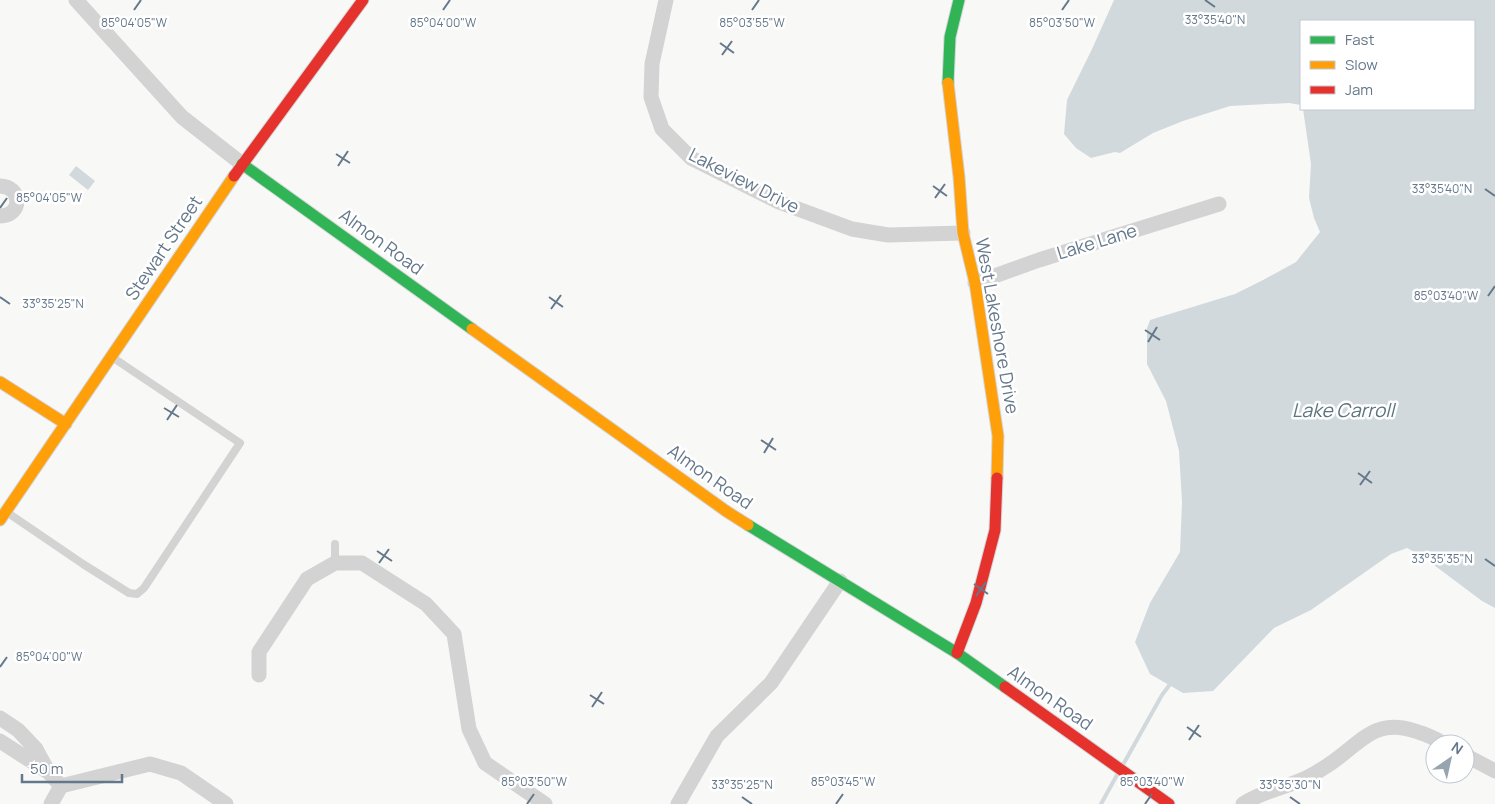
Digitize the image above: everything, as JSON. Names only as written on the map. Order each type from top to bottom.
[{"type":"street","points":[[76,0],[182,117],[242,164]]},
{"type":"street","name":"Stewart Street","points":[[3,516],[242,164],[363,0]]},
{"type":"street","name":"Lakeview Drive","points":[[666,0],[652,64],[651,98],[662,128],[691,158],[779,202],[852,229],[888,235],[963,233]]},
{"type":"street","name":"West Lakeshore Drive","points":[[957,653],[976,603],[996,530],[998,436],[975,283],[963,233],[959,178],[948,86],[950,37],[959,0]]},
{"type":"street","name":"Almon Road","points":[[242,164],[726,512],[957,653],[1169,804]]},
{"type":"street","points":[[0,186],[9,187],[13,190],[17,205],[11,214],[0,216]]},
{"type":"street","name":"Lake Lane","points":[[975,283],[1038,260],[1220,204]]},
{"type":"street","points":[[0,382],[66,424]]},
{"type":"street","points":[[259,675],[259,652],[307,579],[335,563],[362,563],[426,604],[454,634],[469,729],[485,763],[545,804]]},
{"type":"street","points":[[678,804],[718,736],[771,683],[840,582]]},
{"type":"street","points":[[0,718],[18,730],[36,749],[49,773]]},
{"type":"street","points":[[1243,804],[1264,792],[1307,778],[1372,732],[1384,728],[1404,728],[1426,734]]},
{"type":"street","points":[[0,741],[49,773],[61,786]]},
{"type":"street","points":[[1475,760],[1495,771]]},
{"type":"street","points":[[51,804],[61,786],[150,764],[181,773],[226,804]]},
{"type":"lane","points":[[3,516],[129,593],[137,594],[144,588],[240,443],[111,357]]},
{"type":"lane","points":[[335,544],[335,563]]},
{"type":"water","name":"Lake Carroll","points":[[1114,0],[1495,0],[1495,608],[1482,601],[1422,556],[1407,548],[1391,554],[1311,610],[1274,628],[1213,691],[1183,693],[1150,674],[1135,642],[1150,603],[1180,552],[1182,502],[1179,451],[1166,401],[1147,364],[1147,328],[1150,320],[1235,294],[1263,280],[1296,262],[1320,232],[1309,198],[1311,164],[1303,110],[1475,110],[1475,20],[1300,20],[1300,105],[1289,103],[1230,106],[1153,133],[1120,153],[1115,152],[1091,158],[1076,148],[1064,134],[1067,100]]},
{"type":"water","points":[[76,166],[95,181],[88,190],[69,175]]},
{"type":"waterway","points":[[1124,763],[1162,695],[1171,683]]},
{"type":"waterway","points":[[1101,804],[1117,775]]},
{"type":"traffic: fast","points":[[948,83],[950,37],[959,0]]},
{"type":"traffic: fast","points":[[242,164],[472,329]]},
{"type":"traffic: fast","points":[[748,525],[957,653],[1005,687]]},
{"type":"traffic: slow","points":[[948,83],[959,177],[963,233],[975,283],[998,436],[997,478]]},
{"type":"traffic: slow","points":[[0,520],[234,176]]},
{"type":"traffic: slow","points":[[472,329],[748,525]]},
{"type":"traffic: slow","points":[[0,382],[66,424]]},
{"type":"traffic: jam","points":[[234,176],[363,0]]},
{"type":"traffic: jam","points":[[957,653],[976,603],[995,530],[997,478]]},
{"type":"traffic: jam","points":[[1005,687],[1169,804]]}]
